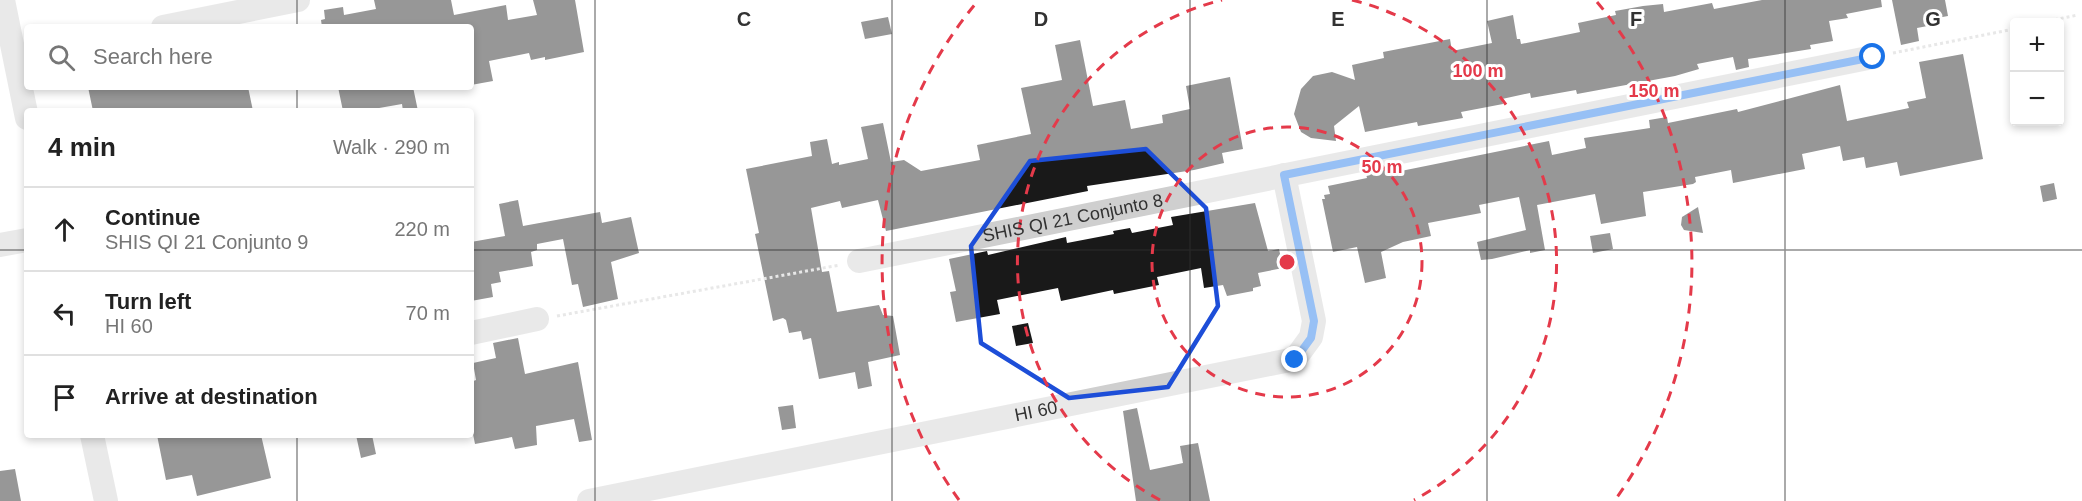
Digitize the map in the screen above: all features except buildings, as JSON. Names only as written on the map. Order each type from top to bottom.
[{"type":"street","points":[[3,0],[22,55],[24,80]]},
{"type":"street","points":[[178,24],[298,0]]},
{"type":"street","name":"SHIS QI 21 Conjunto 8","points":[[860,261],[1873,57]]},
{"type":"street","points":[[25,90],[26,108]]},
{"type":"street","name":"HI 60","points":[[589,501],[1295,360],[1311,338],[1314,321],[1284,175]]},
{"type":"street","points":[[0,245],[24,241]]},
{"type":"street","points":[[474,332],[537,319]]},
{"type":"street","points":[[93,438],[105,501]]},
{"type":"path","points":[[2063,18],[2078,15]]},
{"type":"path","points":[[1873,57],[2010,30]]},
{"type":"path","points":[[537,319],[860,261]]},
{"type":"highlighted area","points":[[1146,149],[1206,208],[1218,306],[1168,387],[1069,398],[981,343],[971,246],[1030,161]]},
{"type":"route","points":[[1295,360],[1305,350],[1311,338],[1314,321],[1284,175],[1873,57]]}]
